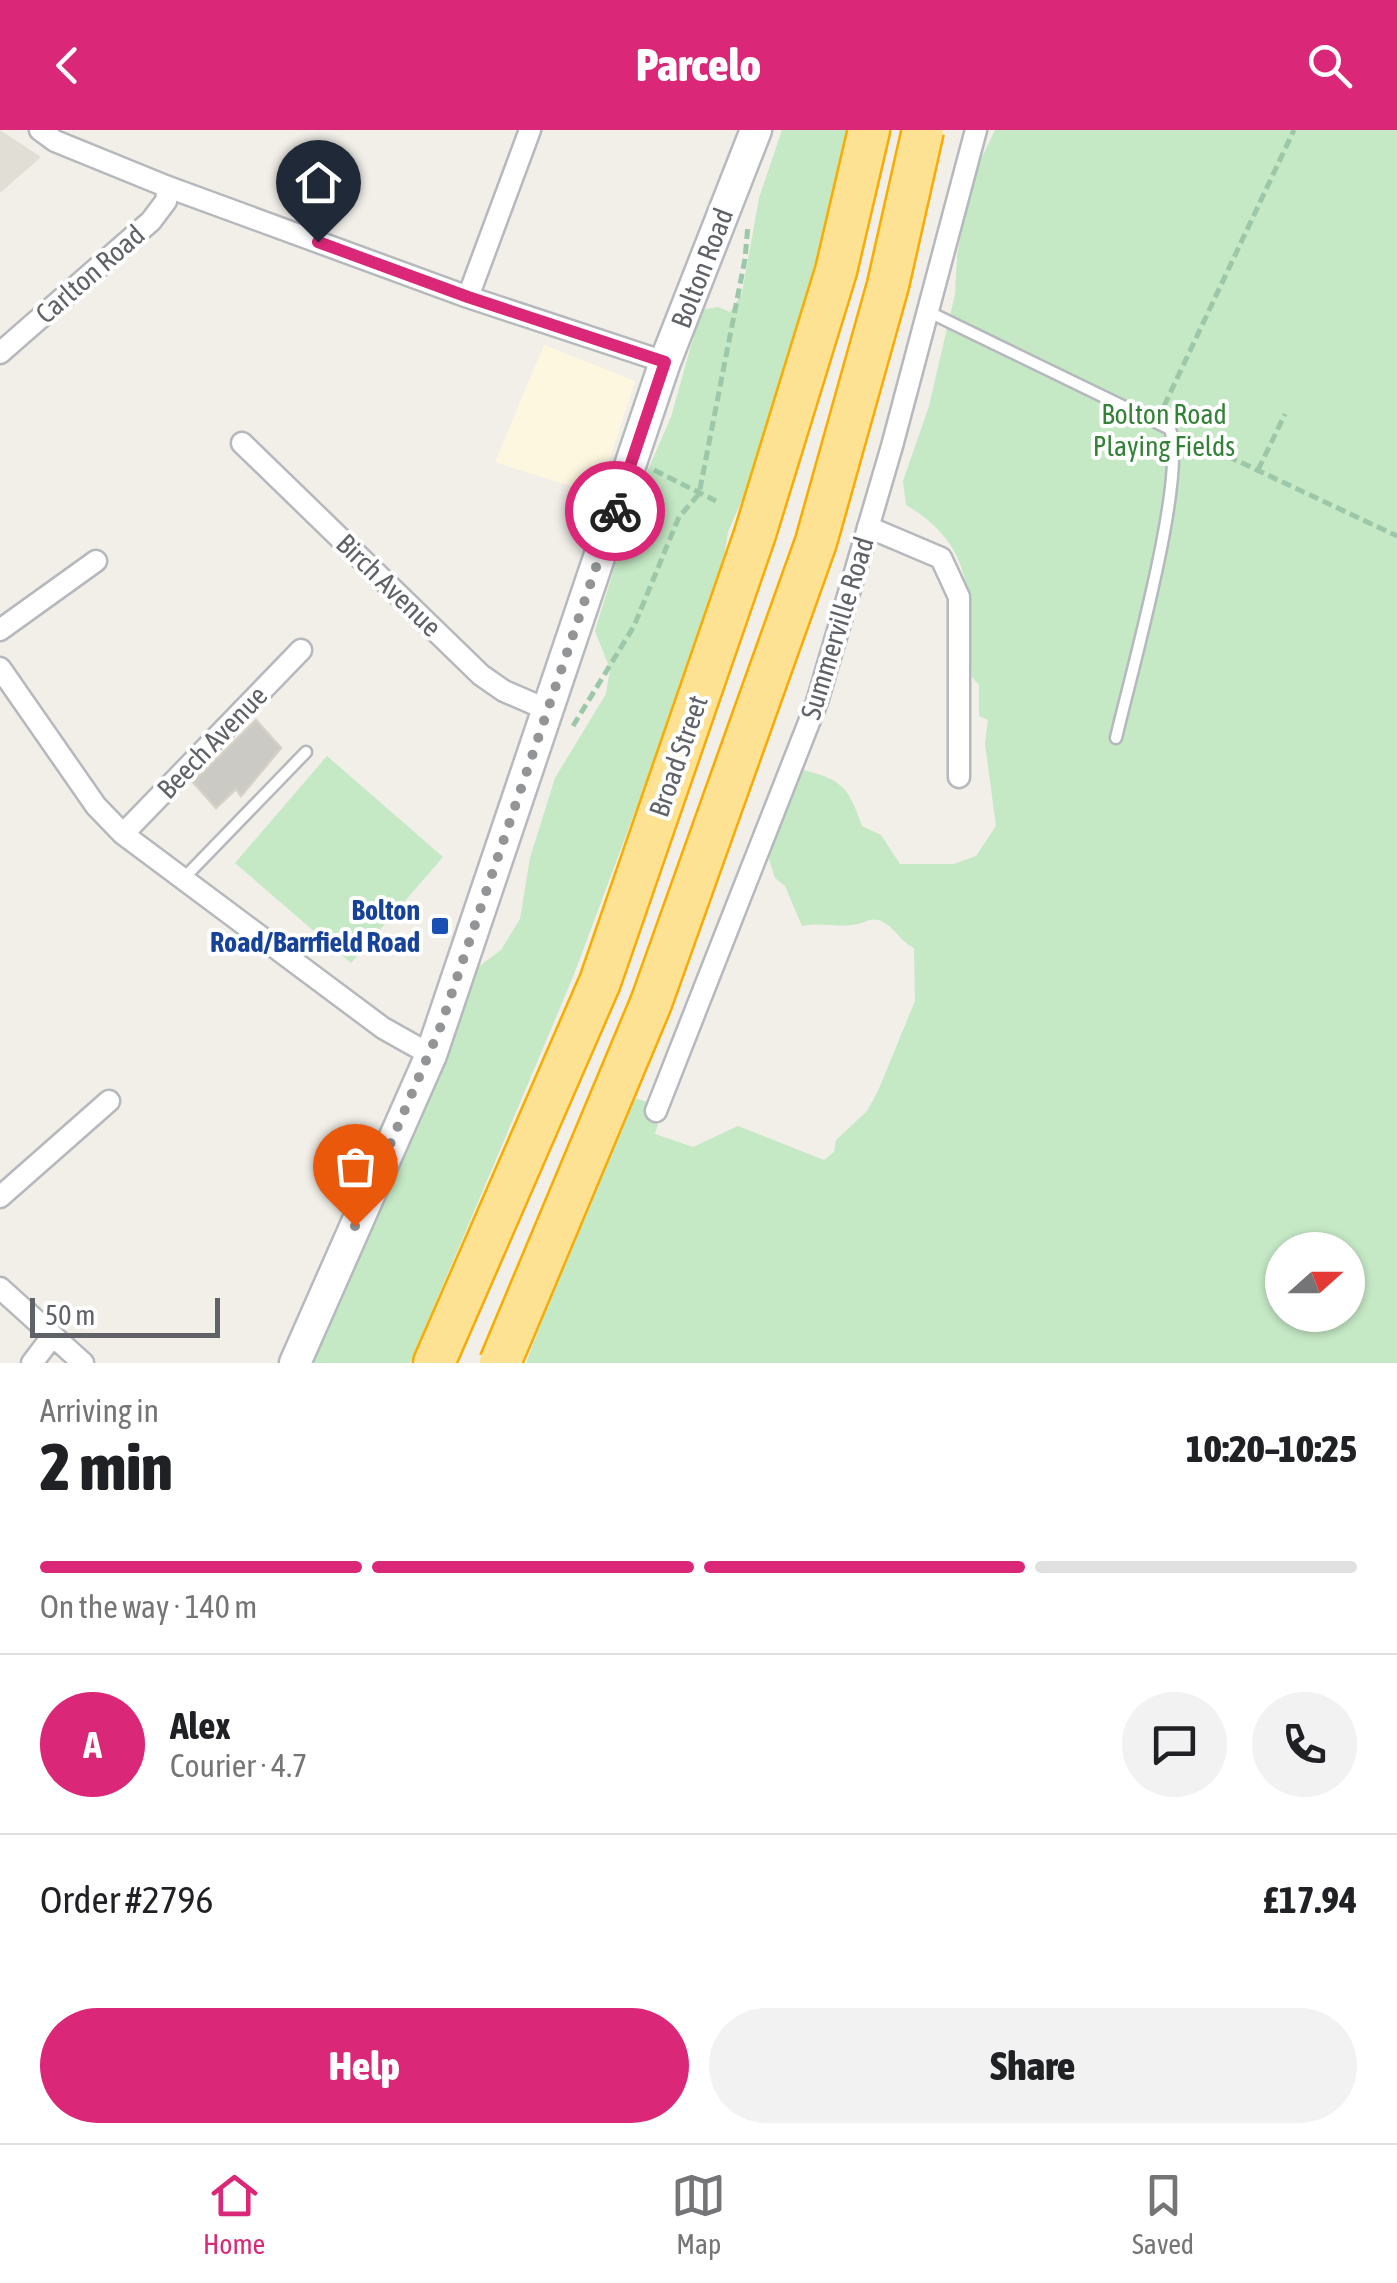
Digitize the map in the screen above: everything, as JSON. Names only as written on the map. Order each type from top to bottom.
[{"type":"highway","name":"Broad Street","points":[[434,1363],[600,982],[755,534],[836,271],[869,130]]},
{"type":"highway","name":"Broad Street","points":[[500,1363],[651,1003],[816,542],[888,286],[923,130]]},
{"type":"street","points":[[40,130],[55,141],[168,187],[468,297],[665,362]]},
{"type":"street","name":"Bolton Road","points":[[295,1363],[430,1055],[559,719],[665,362],[756,130]]},
{"type":"street","name":"Summerville Road","points":[[656,1111],[817,702],[929,312],[976,130]]},
{"type":"street","points":[[468,297],[527,131]]},
{"type":"street","name":"Carlton Road","points":[[0,353],[151,221],[166,200],[168,187]]},
{"type":"street","name":"Birch Avenue","points":[[242,442],[481,675],[559,719]]},
{"type":"street","points":[[868,527],[941,558],[959,597],[958,777]]},
{"type":"street","points":[[0,630],[96,561]]},
{"type":"street","name":"Beech Avenue","points":[[122,834],[301,650]]},
{"type":"street","points":[[0,668],[96,806],[122,834],[383,1028],[430,1055]]},
{"type":"street","points":[[0,1197],[110,1101]]},
{"type":"street","points":[[0,1288],[83,1363]]},
{"type":"street","points":[[32,1363],[51,1338]]},
{"type":"lane","points":[[929,312],[1170,429],[1176,445],[1164,524],[1116,738]]},
{"type":"lane","points":[[184,878],[306,752]]},
{"type":"path","points":[[1156,422],[1294,130]]},
{"type":"path","points":[[559,719],[583,713],[634,626],[679,517],[699,494],[745,260],[749,229],[746,217]]},
{"type":"path","points":[[1258,470],[1284,414]]},
{"type":"path","points":[[1170,429],[1397,536]]},
{"type":"path","points":[[642,464],[716,502]]},
{"type":"shaded area","points":[[0,130],[41,157],[0,193]]},
{"type":"shaded area","points":[[544,345],[635,381],[598,495],[495,462]]},
{"type":"green space","points":[[782,130],[851,130],[833,210],[811,278],[807,332],[779,414],[728,532],[718,591],[699,655],[652,766],[573,977],[410,1363],[313,1363],[423,1111],[478,967],[501,950],[520,919],[530,858],[555,778],[606,694],[610,669],[595,631],[635,500],[671,417],[701,310],[718,307],[730,312],[742,293],[759,198]]},
{"type":"green space","name":"Bolton Road Playing Fields","points":[[995,130],[1397,130],[1397,1363],[526,1363],[615,1127],[634,1098],[648,1102],[658,1124],[655,1134],[693,1147],[738,1126],[824,1160],[834,1152],[836,1140],[867,1111],[878,1091],[915,1001],[914,948],[879,920],[802,926],[785,886],[775,878],[768,856],[799,769],[825,776],[841,786],[862,826],[881,835],[900,864],[954,864],[976,856],[996,826],[985,744],[988,720],[979,716],[979,685],[972,677],[965,579],[947,539],[906,505],[903,481],[929,406],[955,294],[957,256],[971,180]]},
{"type":"green space","points":[[327,756],[443,857],[351,963],[235,863]]},
{"type":"building","points":[[256,720],[281,748],[241,796],[236,789],[216,808],[193,782]]},
{"type":"way so far","points":[[355,1226],[430,1055],[460,974],[615,511]]},
{"type":"place","name":"Bolton Road/Barrfield Road","points":[[440,926]]},
{"type":"route","points":[[318,242],[665,362],[615,511]]}]
